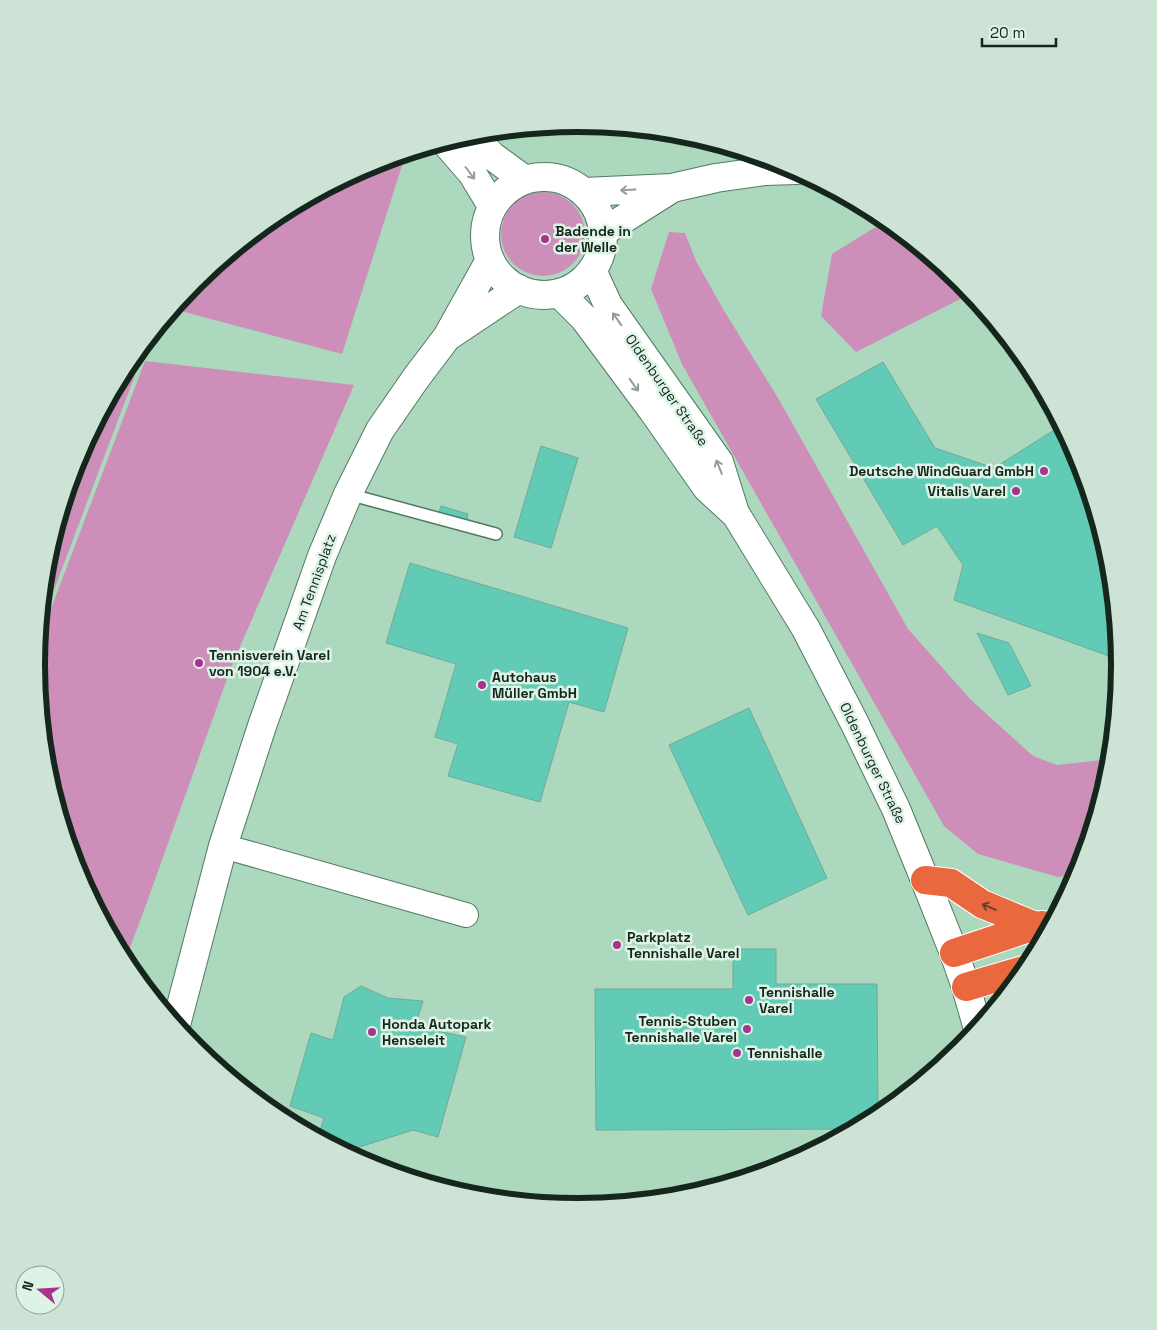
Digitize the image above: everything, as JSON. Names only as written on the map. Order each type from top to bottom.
[{"type":"highway","points":[[925,880],[951,883],[982,904],[1043,925]]},
{"type":"highway","points":[[954,953],[1043,925]]},
{"type":"highway","points":[[966,987],[1014,973]]},
{"type":"main road","points":[[478,141],[492,156],[525,180]]},
{"type":"main road","points":[[449,148],[472,173],[492,206]]},
{"type":"main road","points":[[584,192],[672,188],[716,178],[779,171]]},
{"type":"main road","points":[[540,176],[556,178],[571,183],[584,192],[594,204],[600,217],[603,232],[601,252],[592,270],[572,288],[559,293],[538,295],[519,289],[507,282],[497,272],[490,260],[485,242],[486,224],[492,206],[501,195],[512,186],[540,176]]},
{"type":"main road","points":[[603,232],[672,188]]},
{"type":"main road","name":"Am Tennisplatz","points":[[178,1018],[223,846],[262,726],[319,565],[348,494],[380,430],[447,337],[490,260]]},
{"type":"main road","name":"Oldenburger Straße","points":[[592,270],[608,305],[719,462],[735,513],[806,629],[854,722],[896,809],[925,880],[954,953],[976,1021]]},
{"type":"main road","name":"Am Tennisplatz","points":[[447,337],[519,289]]},
{"type":"main road","name":"Oldenburger Straße","points":[[559,293],[584,318],[707,488],[735,513]]},
{"type":"street","points":[[223,846],[466,915]]},
{"type":"lane","points":[[348,494],[496,534]]},
{"type":"shaded area","points":[[403,161],[342,354],[179,311],[227,264],[282,221],[343,187],[374,172]]},
{"type":"shaded area","points":[[543,192],[566,199],[578,211],[585,234],[578,257],[566,269],[543,276],[520,269],[508,257],[501,234],[508,211],[520,199]]},
{"type":"shaded area","points":[[880,225],[930,264],[964,297],[856,352],[821,316],[832,254]]},
{"type":"shaded area","points":[[669,232],[685,233],[696,261],[723,309],[778,398],[908,629],[971,700],[1033,756],[1057,765],[1103,760],[1094,803],[1084,836],[1068,875],[1058,877],[978,854],[944,826],[682,364],[651,289]]},
{"type":"shaded area","points":[[145,361],[354,385],[232,665],[129,951],[100,901],[73,836],[63,803],[55,769],[46,700],[45,665],[47,618]]},
{"type":"shaded area","points":[[140,362],[49,603],[55,561],[73,494],[100,429],[116,398]]},
{"type":"building","points":[[883,362],[935,448],[994,468],[1057,428],[1084,494],[1094,527],[1107,595],[1112,657],[954,600],[963,565],[937,526],[903,545],[816,399]]},
{"type":"building","points":[[541,446],[578,458],[551,548],[514,537]]},
{"type":"building","points":[[441,506],[468,514],[467,520],[439,512]]},
{"type":"building","points":[[410,563],[628,628],[604,712],[569,702],[540,802],[448,776],[458,744],[435,737],[456,664],[386,643]]},
{"type":"building","points":[[977,633],[1009,643],[1031,686],[1008,695]]},
{"type":"building","points":[[749,708],[827,878],[748,915],[669,745]]},
{"type":"building","name":"Tennishalle","points":[[733,949],[776,949],[776,984],[877,984],[878,1107],[841,1129],[596,1130],[595,989],[733,989]]},
{"type":"building","points":[[361,986],[388,998],[423,1001],[415,1026],[466,1037],[438,1137],[413,1130],[355,1149],[320,1131],[324,1118],[290,1106],[311,1033],[333,1040],[344,997]]},
{"type":"place","name":"Badende in der Welle","points":[[545,239]]},
{"type":"place","name":"Deutsche WindGuard GmbH","points":[[1044,471]]},
{"type":"place","name":"Vitalis Varel","points":[[1016,491]]},
{"type":"place","name":"Tennisverein Varel von 1904 e.V.","points":[[199,663]]},
{"type":"place","name":"Autohaus Müller GmbH","points":[[482,685]]},
{"type":"place","name":"Parkplatz Tennishalle Varel","points":[[617,945]]},
{"type":"place","name":"Tennishalle Varel","points":[[749,1000]]},
{"type":"place","name":"Tennis-Stuben Tennishalle Varel","points":[[747,1029]]},
{"type":"place","name":"Honda Autopark Henseleit","points":[[372,1032]]},
{"type":"place","name":"Tennishalle","points":[[737,1053]]}]
